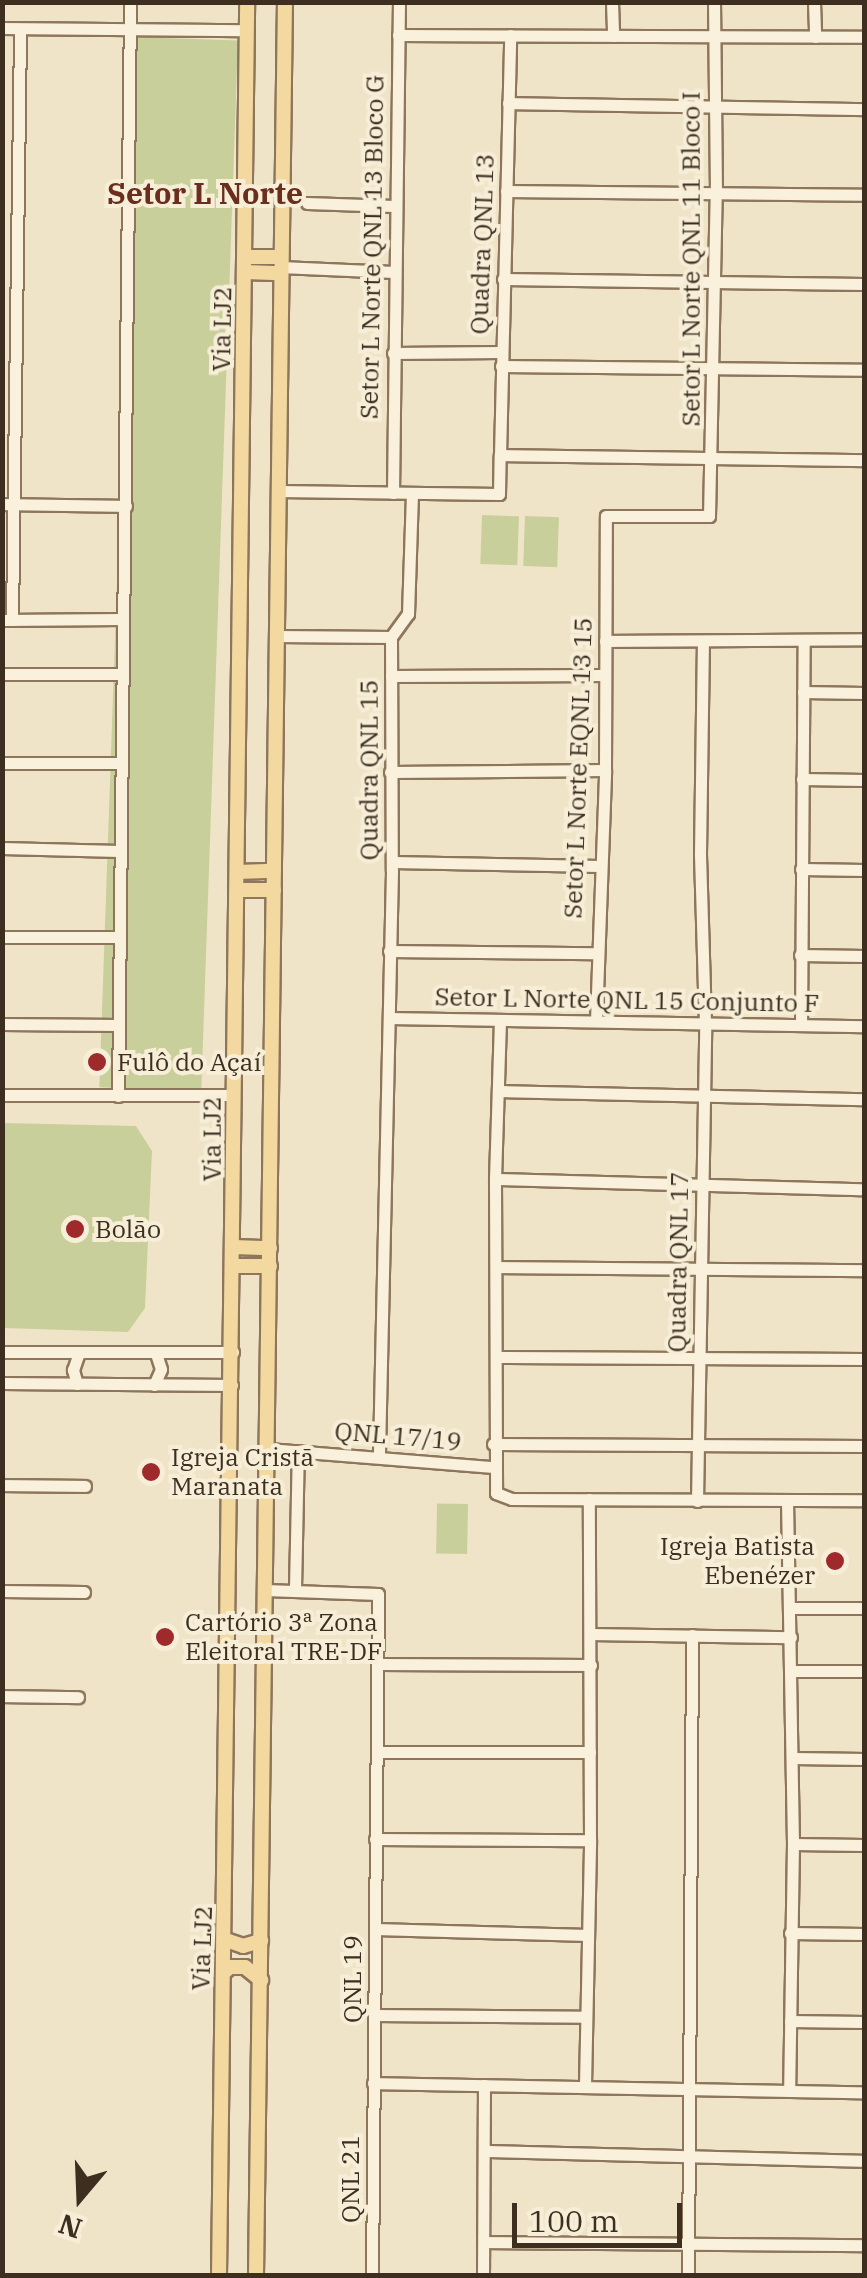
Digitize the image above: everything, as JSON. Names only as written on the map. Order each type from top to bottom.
[{"type":"main road","name":"Via LJ2","points":[[219,2276],[247,2]]},
{"type":"main road","points":[[256,2276],[284,2]]},
{"type":"main road","points":[[246,264],[280,266]]},
{"type":"main road","points":[[237,872],[274,871]]},
{"type":"main road","points":[[237,890],[274,890]]},
{"type":"main road","points":[[233,1247],[270,1248]]},
{"type":"main road","points":[[233,1266],[270,1266]]},
{"type":"main road","points":[[226,1940],[244,1946],[262,1941]]},
{"type":"main road","points":[[223,1973],[237,1966],[261,1980]]},
{"type":"street","points":[[118,1096],[130,2]]},
{"type":"street","name":"Setor L Norte QNL 13 Bloco G","points":[[392,493],[399,2]]},
{"type":"street","points":[[612,2],[612,36]]},
{"type":"street","name":"Setor L Norte QNL 11 Bloco I","points":[[606,516],[708,516],[713,457],[714,2]]},
{"type":"street","points":[[814,2],[815,36]]},
{"type":"street","points":[[2,28],[246,30]]},
{"type":"street","points":[[20,28],[17,188],[9,272],[7,620],[122,619]]},
{"type":"street","points":[[398,35],[864,37]]},
{"type":"street","name":"Quadra QNL 13","points":[[412,493],[499,494],[510,35]]},
{"type":"street","points":[[2,96],[18,96]]},
{"type":"street","points":[[508,102],[864,109]]},
{"type":"street","points":[[2,188],[17,188]]},
{"type":"street","points":[[506,191],[864,195]]},
{"type":"street","points":[[307,203],[394,206]]},
{"type":"street","points":[[280,266],[394,272]]},
{"type":"street","points":[[503,279],[864,284]]},
{"type":"street","points":[[393,353],[713,370],[864,370]]},
{"type":"street","points":[[500,455],[864,460]]},
{"type":"street","points":[[276,636],[391,637],[408,614],[412,493],[278,491]]},
{"type":"street","points":[[8,504],[126,506]]},
{"type":"street","name":"Setor L Norte EQNL 13 15","points":[[596,1022],[595,954],[605,770],[606,516]]},
{"type":"street","name":"Quadra QNL 15","points":[[389,1018],[391,637]]},
{"type":"street","points":[[605,640],[864,640]]},
{"type":"street","points":[[801,1025],[804,640]]},
{"type":"street","points":[[703,642],[700,854],[705,1023]]},
{"type":"street","points":[[2,674],[122,674]]},
{"type":"street","points":[[391,676],[605,675]]},
{"type":"street","points":[[802,692],[864,693]]},
{"type":"street","points":[[2,763],[120,763]]},
{"type":"street","points":[[390,772],[605,770]]},
{"type":"street","points":[[802,779],[864,780]]},
{"type":"street","points":[[2,848],[119,851]]},
{"type":"street","points":[[392,862],[599,866]]},
{"type":"street","points":[[801,869],[864,870]]},
{"type":"street","points":[[2,937],[117,937]]},
{"type":"street","points":[[389,951],[595,954]]},
{"type":"street","name":"Setor L Norte QNL 15 Conjunto F","points":[[800,956],[864,956]]},
{"type":"street","points":[[379,1454],[389,1018]]},
{"type":"street","name":"Setor L Norte QNL 15 Conjunto F","points":[[389,1018],[864,1026]]},
{"type":"street","points":[[500,1020],[493,1486],[502,1497],[864,1500]]},
{"type":"street","name":"Quadra QNL 17","points":[[697,1500],[705,1023]]},
{"type":"street","points":[[2,1024],[118,1025]]},
{"type":"street","points":[[500,1091],[864,1099]]},
{"type":"street","points":[[2,1095],[234,1095]]},
{"type":"street","points":[[495,1178],[702,1181],[864,1190]]},
{"type":"street","points":[[496,1267],[864,1270]]},
{"type":"street","points":[[2,1352],[233,1352]]},
{"type":"street","points":[[76,1384],[73,1370],[79,1354]]},
{"type":"street","points":[[154,1384],[161,1369],[156,1354]]},
{"type":"street","points":[[496,1357],[864,1359]]},
{"type":"street","points":[[2,1382],[232,1385]]},
{"type":"street","points":[[493,1444],[864,1446]]},
{"type":"street","name":"QNL 17/19","points":[[268,1449],[379,1454],[410,1462],[493,1467]]},
{"type":"street","name":"QNL 17/19","points":[[294,1589],[298,1451]]},
{"type":"street","points":[[2,1486],[85,1486]]},
{"type":"street","points":[[585,2085],[592,1664],[589,1498]]},
{"type":"street","points":[[788,1500],[793,1758],[789,2091]]},
{"type":"street","points":[[265,1590],[378,1594],[379,1664],[592,1664]]},
{"type":"street","points":[[2,1591],[84,1592]]},
{"type":"street","points":[[790,1608],[864,1608]]},
{"type":"street","points":[[590,1634],[790,1637]]},
{"type":"street","points":[[688,2276],[692,1636]]},
{"type":"street","name":"QNL 19","points":[[373,2083],[379,1664]]},
{"type":"street","points":[[792,1671],[864,1671]]},
{"type":"street","points":[[2,1696],[78,1697]]},
{"type":"street","points":[[379,1752],[590,1752]]},
{"type":"street","points":[[793,1758],[864,1759]]},
{"type":"street","points":[[375,1839],[590,1840]]},
{"type":"street","points":[[793,1844],[864,1845]]},
{"type":"street","points":[[375,1928],[588,1936]]},
{"type":"street","points":[[790,1934],[864,1934]]},
{"type":"street","points":[[374,2015],[584,2018]]},
{"type":"street","points":[[790,2021],[864,2022]]},
{"type":"street","points":[[373,2083],[864,2092]]},
{"type":"street","name":"QNL 21","points":[[372,2276],[373,2083]]},
{"type":"street","points":[[483,2276],[484,2085]]},
{"type":"street","points":[[484,2152],[864,2161]]},
{"type":"street","points":[[484,2242],[864,2245]]},
{"type":"green space","points":[[136,37],[238,41],[201,1091],[99,1087]]},
{"type":"green space","points":[[482,515],[519,516],[517,565],[480,564]]},
{"type":"green space","points":[[525,516],[559,517],[557,567],[523,566]]},
{"type":"green space","name":"Bolão","points":[[3,1123],[136,1126],[152,1151],[145,1308],[128,1332],[3,1328]]},
{"type":"green space","points":[[437,1503],[468,1504],[467,1554],[436,1553]]},
{"type":"place","name":"Fulô do Açaí","points":[[97,1062]]},
{"type":"place","name":"Bolão","points":[[75,1229]]},
{"type":"place","name":"Igreja Cristã Maranata","points":[[151,1472]]},
{"type":"place","name":"Igreja Batista Ebenézer","points":[[835,1561]]},
{"type":"place","name":"Cartório 3ª Zona Eleitoral TRE-DF","points":[[165,1637]]},
{"type":"district","name":"Setor L Norte","points":[[205,193]]}]
